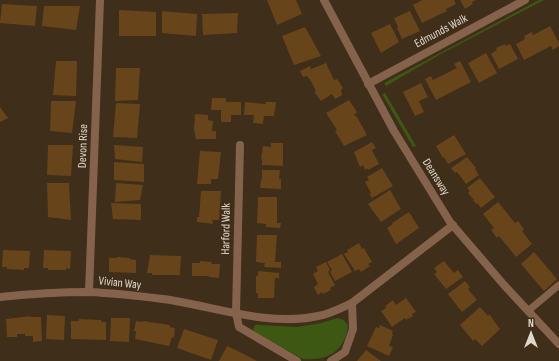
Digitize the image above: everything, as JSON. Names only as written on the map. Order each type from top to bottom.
[{"type":"street","name":"Devon Rise","points":[[89,292],[100,0]]},
{"type":"street","name":"Deansway","points":[[324,0],[368,84],[398,137],[453,225],[504,286],[559,344]]},
{"type":"street","name":"Edmunds Walk","points":[[368,84],[525,0]]},
{"type":"street","name":"Harford Walk","points":[[236,313],[240,145]]},
{"type":"street","name":"Vivian Way","points":[[0,297],[43,293],[89,292],[164,300],[260,318],[297,319],[319,316],[333,312],[352,303],[453,225]]},
{"type":"street","points":[[330,361],[345,352],[353,329],[352,303]]},
{"type":"street","points":[[236,313],[239,327],[297,361]]},
{"type":"lane","points":[[528,311],[559,285]]},
{"type":"green space","points":[[539,0],[544,0],[439,55],[386,86],[384,83]]},
{"type":"green space","points":[[385,93],[416,146],[413,147],[382,94]]},
{"type":"green space","points":[[337,318],[344,320],[348,326],[346,335],[339,348],[334,353],[320,358],[303,359],[255,333],[253,329],[255,325],[297,327],[321,323]]},
{"type":"building","points":[[267,0],[296,0],[302,14],[277,25]]},
{"type":"building","points":[[422,0],[454,0],[456,4],[446,9],[447,11],[422,23],[413,5]]},
{"type":"building","points":[[460,0],[476,0],[465,9]]},
{"type":"building","points":[[2,4],[37,6],[35,26],[0,23]]},
{"type":"building","points":[[44,6],[80,6],[76,30],[42,26]]},
{"type":"building","points":[[119,10],[156,12],[156,36],[119,36]]},
{"type":"building","points":[[162,11],[197,14],[196,36],[162,33]]},
{"type":"building","points":[[410,11],[420,31],[402,39],[394,18]]},
{"type":"building","points":[[238,13],[237,33],[203,35],[202,14]]},
{"type":"building","points":[[390,24],[399,42],[381,53],[371,33]]},
{"type":"building","points":[[550,26],[559,43],[559,46],[553,50],[551,46],[524,60],[516,44],[525,39],[524,36],[532,32],[533,35]]},
{"type":"building","points":[[305,27],[321,56],[294,65],[282,36]]},
{"type":"building","points":[[505,44],[506,46],[510,44],[518,59],[499,69],[491,54],[497,50],[496,48]]},
{"type":"building","points":[[486,53],[497,73],[479,83],[468,63]]},
{"type":"building","points":[[56,61],[77,61],[76,96],[53,95]]},
{"type":"building","points":[[460,61],[471,82],[436,100],[425,79],[431,76],[433,80],[457,68],[454,64]]},
{"type":"building","points":[[326,63],[334,80],[337,79],[343,88],[341,90],[342,95],[335,99],[332,94],[321,101],[314,92],[316,91],[311,81],[307,76],[303,77],[300,71],[310,66],[311,69]]},
{"type":"building","points":[[116,68],[140,68],[138,100],[115,101]]},
{"type":"building","points":[[421,83],[428,97],[419,101],[424,112],[415,116],[403,92]]},
{"type":"building","points":[[212,98],[226,98],[226,102],[241,102],[241,115],[231,115],[231,122],[221,122],[221,110],[211,110]]},
{"type":"building","points":[[349,100],[357,112],[354,115],[357,117],[367,135],[344,146],[335,131],[337,130],[326,113]]},
{"type":"building","points":[[51,101],[76,101],[72,133],[50,131]]},
{"type":"building","points":[[245,102],[265,104],[266,102],[276,102],[274,116],[264,116],[263,124],[253,123],[254,115],[244,115]]},
{"type":"building","points":[[116,103],[140,104],[137,138],[113,137]]},
{"type":"building","points":[[0,107],[8,118],[0,122]]},
{"type":"building","points":[[195,114],[208,115],[208,120],[213,121],[212,131],[216,131],[216,139],[196,139],[194,129]]},
{"type":"building","points":[[454,135],[466,154],[448,164],[436,146]]},
{"type":"building","points":[[372,142],[376,148],[372,150],[379,164],[365,170],[363,165],[360,167],[354,152]]},
{"type":"building","points":[[271,143],[283,143],[283,166],[262,165],[261,159],[263,146],[271,147]]},
{"type":"building","points":[[48,145],[73,145],[71,176],[47,175]]},
{"type":"building","points":[[114,145],[143,147],[142,162],[115,159]]},
{"type":"building","points":[[200,151],[221,152],[218,179],[211,179],[211,184],[197,184]]},
{"type":"building","points":[[467,157],[476,168],[475,169],[479,175],[466,184],[457,172],[455,173],[451,168]]},
{"type":"building","points":[[114,162],[144,164],[144,182],[114,180]]},
{"type":"building","points":[[382,168],[393,186],[372,198],[365,182],[369,180],[367,177]]},
{"type":"building","points":[[262,170],[280,170],[279,179],[281,179],[281,189],[260,188]]},
{"type":"building","points":[[480,178],[495,197],[481,208],[473,200],[474,198],[473,199],[468,193],[470,191],[467,188]]},
{"type":"building","points":[[47,183],[69,183],[71,220],[48,217]]},
{"type":"building","points":[[116,183],[143,185],[140,200],[115,202]]},
{"type":"building","points":[[390,190],[401,209],[381,222],[368,204]]},
{"type":"building","points":[[201,191],[221,191],[219,220],[212,220],[213,224],[197,222],[197,217],[199,217]]},
{"type":"building","points":[[258,197],[277,197],[277,223],[281,223],[280,228],[266,227],[266,224],[257,223]]},
{"type":"building","points":[[498,202],[515,223],[518,221],[524,229],[522,231],[532,244],[516,257],[499,236],[497,238],[491,230],[494,228],[483,214]]},
{"type":"building","points":[[111,203],[141,204],[141,220],[113,219]]},
{"type":"building","points":[[409,212],[419,228],[396,244],[387,228]]},
{"type":"building","points":[[257,235],[277,235],[275,262],[281,262],[281,268],[264,267],[265,263],[256,262]]},
{"type":"building","points":[[359,243],[362,249],[364,248],[372,262],[368,264],[370,266],[361,272],[359,269],[355,271],[344,254],[348,252],[347,250]]},
{"type":"building","points":[[3,250],[30,251],[29,268],[24,268],[24,270],[7,269],[7,267],[2,267]]},
{"type":"building","points":[[44,250],[71,251],[70,269],[48,270],[48,268],[43,268]]},
{"type":"building","points":[[534,252],[557,279],[544,291],[521,264]]},
{"type":"building","points":[[342,254],[352,272],[335,281],[330,272],[332,270],[327,262]]},
{"type":"building","points":[[150,255],[181,256],[180,275],[152,275],[152,273],[147,273]]},
{"type":"building","points":[[117,257],[136,260],[136,273],[109,272],[109,258]]},
{"type":"building","points":[[200,261],[212,262],[211,264],[220,264],[219,278],[209,276],[192,276],[192,263],[200,263]]},
{"type":"building","points":[[444,261],[454,273],[458,270],[463,277],[446,289],[434,274],[437,272],[434,268]]},
{"type":"building","points":[[326,262],[330,270],[328,272],[335,285],[330,288],[331,290],[323,294],[322,292],[318,295],[314,287],[318,284],[313,274],[318,271],[316,267]]},
{"type":"building","points":[[258,271],[279,273],[279,278],[275,278],[274,298],[258,298],[258,293],[256,293],[256,276],[258,276]]},
{"type":"building","points":[[465,281],[470,287],[468,289],[477,300],[462,312],[448,294]]},
{"type":"building","points":[[406,298],[416,312],[412,314],[413,316],[406,320],[405,318],[392,327],[381,311],[393,300],[396,305]]},
{"type":"building","points":[[480,307],[488,316],[489,314],[500,329],[482,346],[475,339],[473,341],[460,325]]},
{"type":"building","points":[[47,315],[65,316],[64,340],[46,339]]},
{"type":"building","points":[[30,316],[41,317],[42,341],[33,342],[33,336],[25,336],[25,334],[17,334],[17,337],[7,337],[6,319]]},
{"type":"building","points":[[111,318],[130,318],[129,342],[110,341]]},
{"type":"building","points":[[79,319],[101,320],[101,322],[106,322],[106,340],[71,339],[71,321],[79,321]]},
{"type":"building","points":[[136,321],[170,325],[170,327],[175,328],[174,338],[172,337],[169,346],[135,339],[136,331],[134,331]]},
{"type":"building","points":[[380,325],[393,331],[389,346],[393,347],[389,356],[367,346],[376,327],[379,328]]},
{"type":"building","points":[[184,329],[218,340],[211,360],[177,348]]},
{"type":"building","points":[[227,346],[242,353],[257,361],[219,361]]},
{"type":"building","points":[[366,350],[381,361],[357,361]]}]
